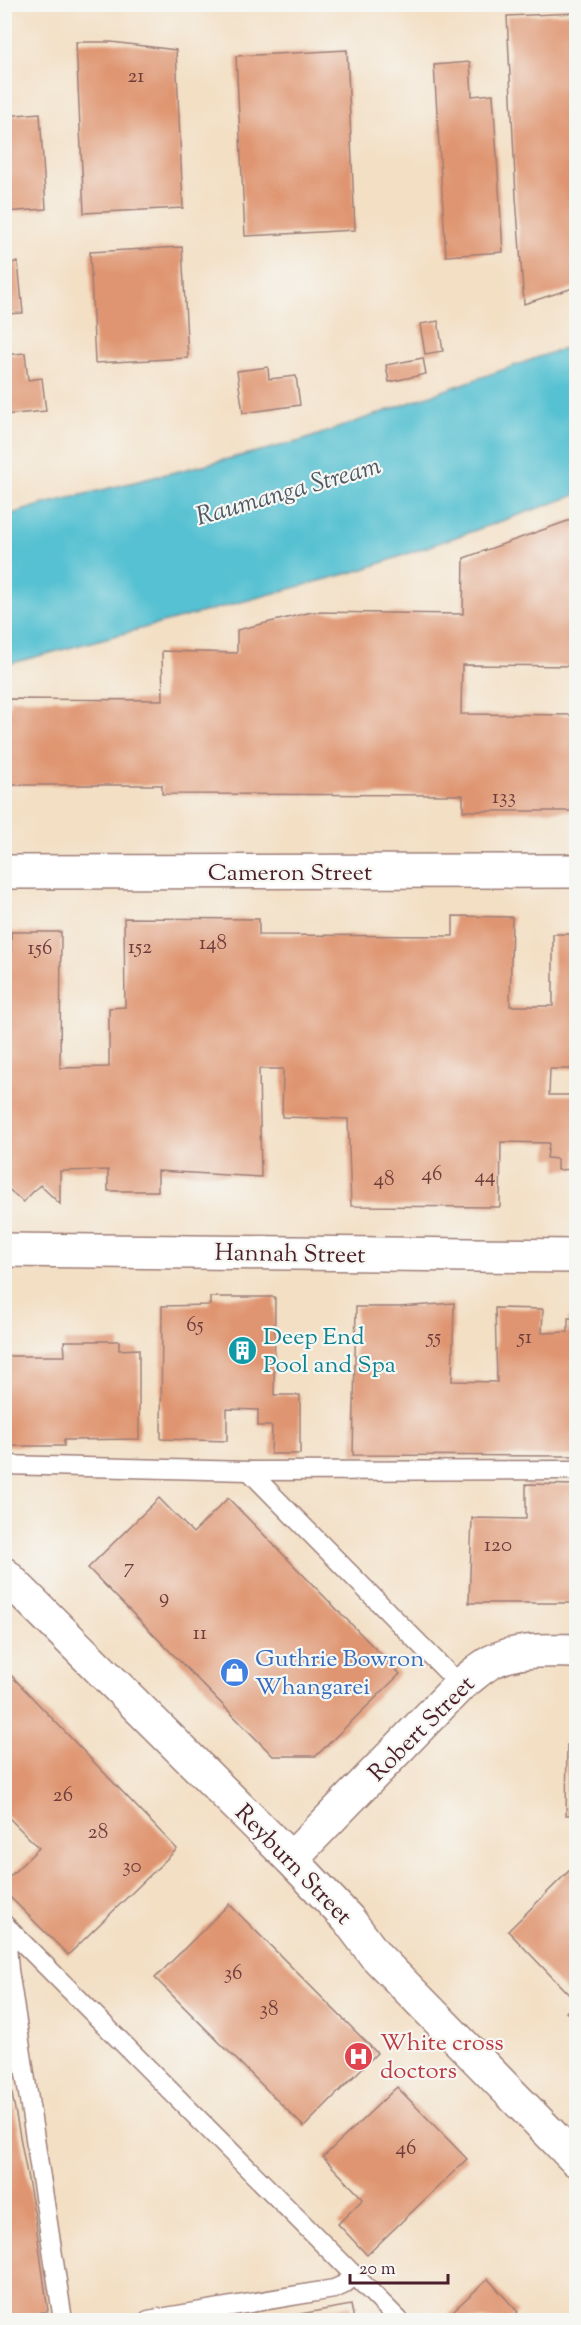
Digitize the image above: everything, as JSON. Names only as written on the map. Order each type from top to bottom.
[{"type":"street","name":"Cameron Street","points":[[4,872],[576,871]]},
{"type":"street","name":"Hannah Street","points":[[4,1250],[576,1256]]},
{"type":"street","name":"Reyburn Street","points":[[4,1574],[291,1859],[348,1919],[375,1954],[576,2160]]},
{"type":"street","name":"Robert Street","points":[[291,1859],[460,1685],[490,1662],[511,1654],[531,1651],[576,1651]]},
{"type":"lane","points":[[4,1465],[249,1471],[576,1470]]},
{"type":"lane","points":[[249,1471],[460,1685]]},
{"type":"lane","points":[[8,1928],[399,2320]]},
{"type":"lane","points":[[8,1928],[9,1970],[63,2320]]},
{"type":"lane","points":[[148,2320],[334,2289],[354,2276]]},
{"type":"water","name":"Raumanga Stream","points":[[576,344],[576,495],[361,570],[5,665],[5,516],[41,505],[301,441]]},
{"type":"building","points":[[576,13],[576,287],[524,304],[507,16]]},
{"type":"building","points":[[76,42],[111,42],[176,50],[183,208],[84,213]]},
{"type":"building","points":[[347,50],[355,230],[245,236],[236,56]]},
{"type":"building","points":[[470,62],[472,96],[493,94],[503,252],[446,256],[434,65]]},
{"type":"building","points":[[40,113],[46,209],[4,212],[4,116]]},
{"type":"building","points":[[182,247],[188,358],[95,363],[90,252]]},
{"type":"building","points":[[18,262],[23,313],[4,314],[4,263]]},
{"type":"building","points":[[438,321],[443,351],[425,354],[420,324]]},
{"type":"building","points":[[25,353],[28,380],[42,378],[46,411],[4,415],[4,355]]},
{"type":"building","points":[[423,358],[426,374],[389,382],[386,365]]},
{"type":"building","points":[[268,367],[269,379],[296,376],[300,405],[243,413],[237,371]]},
{"type":"building","points":[[576,518],[576,666],[462,665],[461,714],[576,715],[576,811],[463,811],[463,795],[162,794],[162,785],[4,785],[4,711],[9,711],[10,699],[163,700],[162,651],[237,653],[237,630],[312,612],[463,614],[464,558]]},
{"type":"building","points":[[453,916],[512,917],[510,1006],[553,1006],[553,934],[576,934],[576,1069],[550,1069],[549,1095],[576,1095],[576,1169],[557,1170],[557,1159],[547,1158],[549,1143],[501,1142],[500,1207],[351,1206],[348,1119],[282,1117],[283,1069],[259,1069],[261,1177],[158,1171],[158,1191],[108,1191],[108,1170],[60,1171],[60,1204],[40,1185],[23,1202],[4,1185],[10,1023],[4,1023],[4,962],[11,962],[11,932],[61,932],[60,1068],[109,1067],[109,1008],[125,1007],[124,918],[259,919],[259,935],[453,936]]},
{"type":"building","name":"Deep End Pool and Spa","points":[[210,1297],[275,1297],[274,1395],[300,1395],[300,1454],[271,1454],[272,1426],[258,1426],[258,1410],[227,1409],[227,1441],[161,1439],[162,1306],[210,1305]]},
{"type":"building","points":[[454,1303],[452,1381],[497,1382],[495,1308],[543,1309],[542,1333],[568,1332],[568,1318],[576,1318],[576,1456],[353,1455],[356,1307]]},
{"type":"building","points":[[64,1341],[119,1341],[119,1350],[139,1349],[139,1439],[64,1440],[64,1446],[4,1446],[4,1356],[65,1356]]},
{"type":"building","points":[[526,1484],[576,1485],[576,1603],[469,1603],[472,1518],[526,1519]]},
{"type":"building","points":[[159,1498],[193,1533],[228,1498],[400,1674],[316,1756],[273,1756],[88,1568]]},
{"type":"building","points":[[4,1668],[177,1849],[68,1955],[4,1891],[4,1882],[39,1848],[4,1813]]},
{"type":"building","points":[[567,1745],[576,1745],[576,1815],[566,1815]]},
{"type":"building","points":[[573,1867],[576,1871],[576,2002],[508,1931]]},
{"type":"building","points":[[229,1904],[377,2053],[304,2127],[155,1978]]},
{"type":"building","points":[[576,2002],[576,2022],[566,2012]]},
{"type":"building","points":[[4,2051],[35,2217],[48,2311],[4,2319]]},
{"type":"building","points":[[397,2087],[467,2159],[367,2255],[338,2224],[363,2199],[323,2157]]},
{"type":"building","points":[[488,2279],[518,2312],[509,2320],[443,2320]]},
{"type":"building","points":[[351,2305],[354,2320],[272,2320],[272,2319]]},
{"type":"place","name":"Deep End Pool and Spa","points":[[242,1350]]},
{"type":"place","name":"Guthrie Bowron Whangarei","points":[[234,1672]]},
{"type":"place","name":"White cross doctors","points":[[359,2056]]}]
